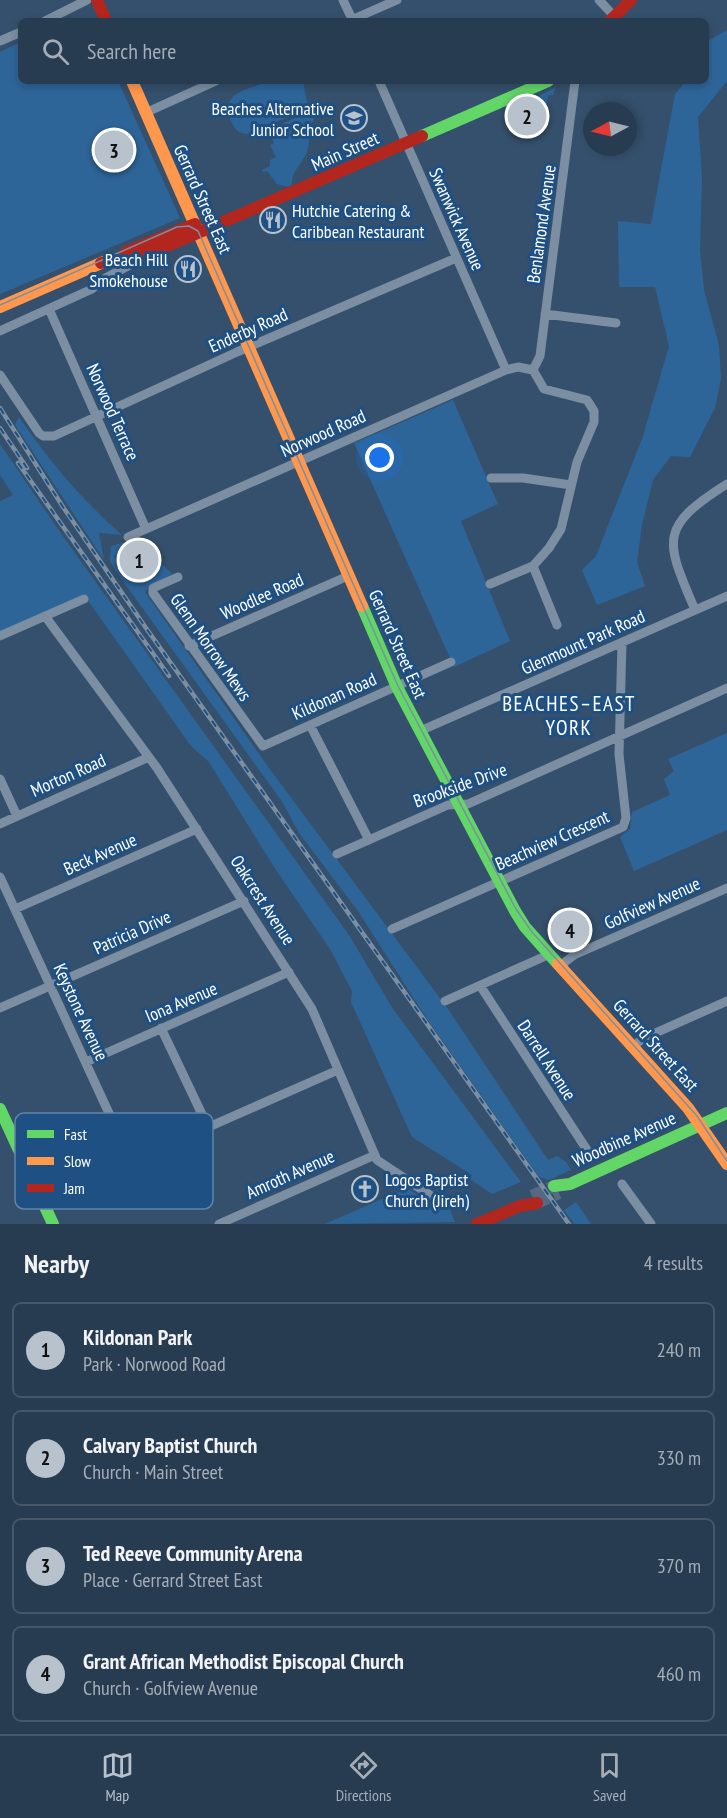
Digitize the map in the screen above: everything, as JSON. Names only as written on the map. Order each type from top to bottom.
[{"type":"main road","points":[[97,0],[105,18]]},
{"type":"main road","points":[[612,18],[631,0]]},
{"type":"main road","name":"Gerrard Street East","points":[[133,84],[397,687],[519,919],[701,1125],[727,1164]]},
{"type":"main road","name":"Main Street","points":[[0,307],[101,263],[197,229],[406,144],[541,84]]},
{"type":"main road","name":"Main Street","points":[[101,263],[156,251],[197,229]]},
{"type":"main road","points":[[0,1109],[15,1141]]},
{"type":"main road","name":"Woodbine Avenue","points":[[556,1190],[727,1113]]},
{"type":"main road","points":[[477,1224],[534,1200]]},
{"type":"main road","points":[[47,1209],[52,1223]]},
{"type":"street","points":[[51,18],[87,0]]},
{"type":"street","points":[[344,0],[350,18]]},
{"type":"street","points":[[358,18],[397,0]]},
{"type":"street","points":[[599,0],[612,18]]},
{"type":"street","points":[[0,41],[18,33]]},
{"type":"street","points":[[145,113],[209,84]]},
{"type":"street","name":"Swanwick Avenue","points":[[380,84],[506,370]]},
{"type":"street","name":"Benlamond Avenue","points":[[533,370],[540,356],[575,84]]},
{"type":"street","name":"Main Street","points":[[0,332],[92,289],[102,280],[156,251]]},
{"type":"street","name":"Enderby Road","points":[[0,375],[39,433],[43,436],[54,436],[248,347],[456,258]]},
{"type":"street","name":"Norwood Terrace","points":[[49,309],[146,529]]},
{"type":"street","points":[[545,314],[616,323]]},
{"type":"street","name":"Norwood Road","points":[[128,537],[506,370],[518,367],[533,370]]},
{"type":"street","points":[[490,584],[532,566],[549,548],[561,529],[581,450],[593,426],[592,408],[583,398],[544,389],[533,370]]},
{"type":"street","points":[[491,478],[523,478],[571,485]]},
{"type":"street","points":[[695,610],[675,562],[675,535],[680,522],[691,507],[727,484]]},
{"type":"street","points":[[532,566],[557,625]]},
{"type":"street","name":"Glenn Morrow Mews","points":[[178,576],[153,588],[153,593],[263,746]]},
{"type":"street","name":"Woodlee Road","points":[[189,646],[348,576]]},
{"type":"street","name":"Glenmount Park Road","points":[[420,731],[727,596]]},
{"type":"street","points":[[0,636],[84,599]]},
{"type":"street","name":"Oakcrest Avenue","points":[[45,616],[149,757],[312,1009],[375,1155],[388,1168],[439,1201]]},
{"type":"street","name":"Beachview Crescent","points":[[392,929],[623,827],[626,818],[619,754],[622,644]]},
{"type":"street","name":"Kildonan Road","points":[[263,746],[451,662]]},
{"type":"street","name":"Brookside Drive","points":[[337,854],[448,805],[468,804],[727,688]]},
{"type":"street","points":[[310,725],[369,840]]},
{"type":"street","name":"Morton Road","points":[[0,824],[149,757]]},
{"type":"street","points":[[0,779],[17,816]]},
{"type":"street","name":"Beck Avenue","points":[[15,909],[197,829]]},
{"type":"street","name":"Keystone Avenue","points":[[0,877],[109,1113]]},
{"type":"street","name":"Golfview Avenue","points":[[560,966],[574,955],[727,888]]},
{"type":"street","name":"Patricia Drive","points":[[0,1008],[244,901]]},
{"type":"street","points":[[445,1001],[482,987],[550,954]]},
{"type":"street","name":"Iona Avenue","points":[[86,1062],[289,972]]},
{"type":"street","name":"Darrell Avenue","points":[[482,987],[587,1150]]},
{"type":"street","points":[[633,1047],[642,1039],[727,1001]]},
{"type":"street","points":[[161,1028],[201,1113]]},
{"type":"street","points":[[213,1125],[338,1070]]},
{"type":"street","name":"Amroth Avenue","points":[[219,1224],[375,1155]]},
{"type":"street","points":[[622,1184],[651,1224]]},
{"type":"shaded area","points":[[727,30],[727,81],[698,117],[702,178],[700,250],[704,290],[719,345],[721,379],[715,408],[690,457],[671,456],[653,480],[642,525],[637,562],[645,586],[597,605],[582,570],[596,556],[643,436],[669,346],[655,287],[619,287],[618,221],[651,224],[675,94],[683,84],[709,84],[709,40]]},
{"type":"shaded area","points":[[18,43],[18,84],[119,84],[180,218],[0,294],[0,52]]},
{"type":"shaded area","points":[[261,84],[304,84],[308,108],[245,134],[239,132],[232,124],[228,111],[232,98],[244,90]]},
{"type":"shaded area","points":[[556,87],[553,95],[548,95],[545,119],[533,99]]},
{"type":"shaded area","points":[[308,112],[316,117],[311,126],[306,154],[295,172],[292,185],[288,187],[277,184],[267,171],[262,170],[270,166],[270,160],[276,157],[270,145],[274,143],[268,130]]},
{"type":"shaded area","points":[[453,400],[498,504],[461,521],[510,641],[454,667],[354,443]]},
{"type":"shaded area","points":[[19,417],[67,479],[122,535],[99,533],[104,560],[15,425]]},
{"type":"shaded area","points":[[0,444],[62,535],[349,935],[393,1009],[521,1182],[492,1194],[470,1179],[472,1175],[412,1137],[351,1002],[352,991],[330,949],[274,867],[209,762],[191,746],[84,595],[0,632],[0,501],[13,495],[0,475]]},
{"type":"shaded area","points":[[136,539],[172,574],[150,586],[145,592],[266,764],[448,1009],[548,1160],[557,1156],[566,1162],[571,1170],[549,1180],[539,1177],[425,1016],[358,911],[299,833],[283,803],[115,570],[110,561],[111,546]]},
{"type":"shaded area","points":[[727,733],[727,830],[634,871],[620,837],[630,829],[632,812],[670,795],[664,779],[674,771],[668,759]]},
{"type":"shaded area","points":[[407,1188],[429,1202],[437,1211],[446,1200],[455,1222],[325,1224]]},
{"type":"shaded area","points":[[576,1202],[591,1224],[574,1224],[564,1210]]},
{"type":"tunnel","points":[[532,1196],[554,1186]]},
{"type":"tunnel","points":[[537,1203],[559,1193]]},
{"type":"tram line","points":[[0,305],[177,227],[189,226],[198,231],[398,686],[516,909],[532,932],[697,1116],[727,1161]]},
{"type":"railway","points":[[0,408],[63,507],[146,628],[569,1224]]},
{"type":"railway","points":[[0,428],[27,468]]},
{"type":"railway","points":[[18,463],[169,676]]},
{"type":"traffic: fast","points":[[422,136],[541,84]]},
{"type":"traffic: fast","points":[[362,606],[397,687],[515,911],[525,927],[558,964]]},
{"type":"traffic: fast","points":[[0,1109],[15,1142]]},
{"type":"traffic: fast","points":[[554,1186],[570,1184],[727,1113]]},
{"type":"traffic: fast","points":[[46,1209],[53,1224]]},
{"type":"traffic: slow","points":[[133,84],[199,234]]},
{"type":"traffic: slow","points":[[199,234],[362,606]]},
{"type":"traffic: slow","points":[[0,307],[108,260]]},
{"type":"traffic: slow","points":[[558,964],[688,1108],[727,1164]]},
{"type":"traffic: jam","points":[[97,0],[105,18]]},
{"type":"traffic: jam","points":[[613,18],[631,0]]},
{"type":"traffic: jam","points":[[101,263],[156,251],[422,136]]},
{"type":"traffic: jam","points":[[126,252],[195,224]]},
{"type":"traffic: jam","points":[[477,1224],[520,1206],[537,1203]]},
{"type":"place","name":"Calvary Baptist Church","points":[[527,116]]},
{"type":"place","name":"Beaches Alternative Junior School","points":[[354,118]]},
{"type":"place","name":"Ted Reeve Community Arena","points":[[114,150]]},
{"type":"place","name":"Hutchie Catering & Caribbean Restaurant","points":[[273,220]]},
{"type":"place","name":"Beach Hill Smokehouse","points":[[188,269]]},
{"type":"place","name":"Kildonan Park","points":[[139,560]]},
{"type":"place","name":"Grant African Methodist Episcopal Church","points":[[570,930]]},
{"type":"place","name":"Logos Baptist Church (Jireh)","points":[[365,1189]]},
{"type":"district","name":"BEACHES–EAST YORK","points":[[569,715]]}]
